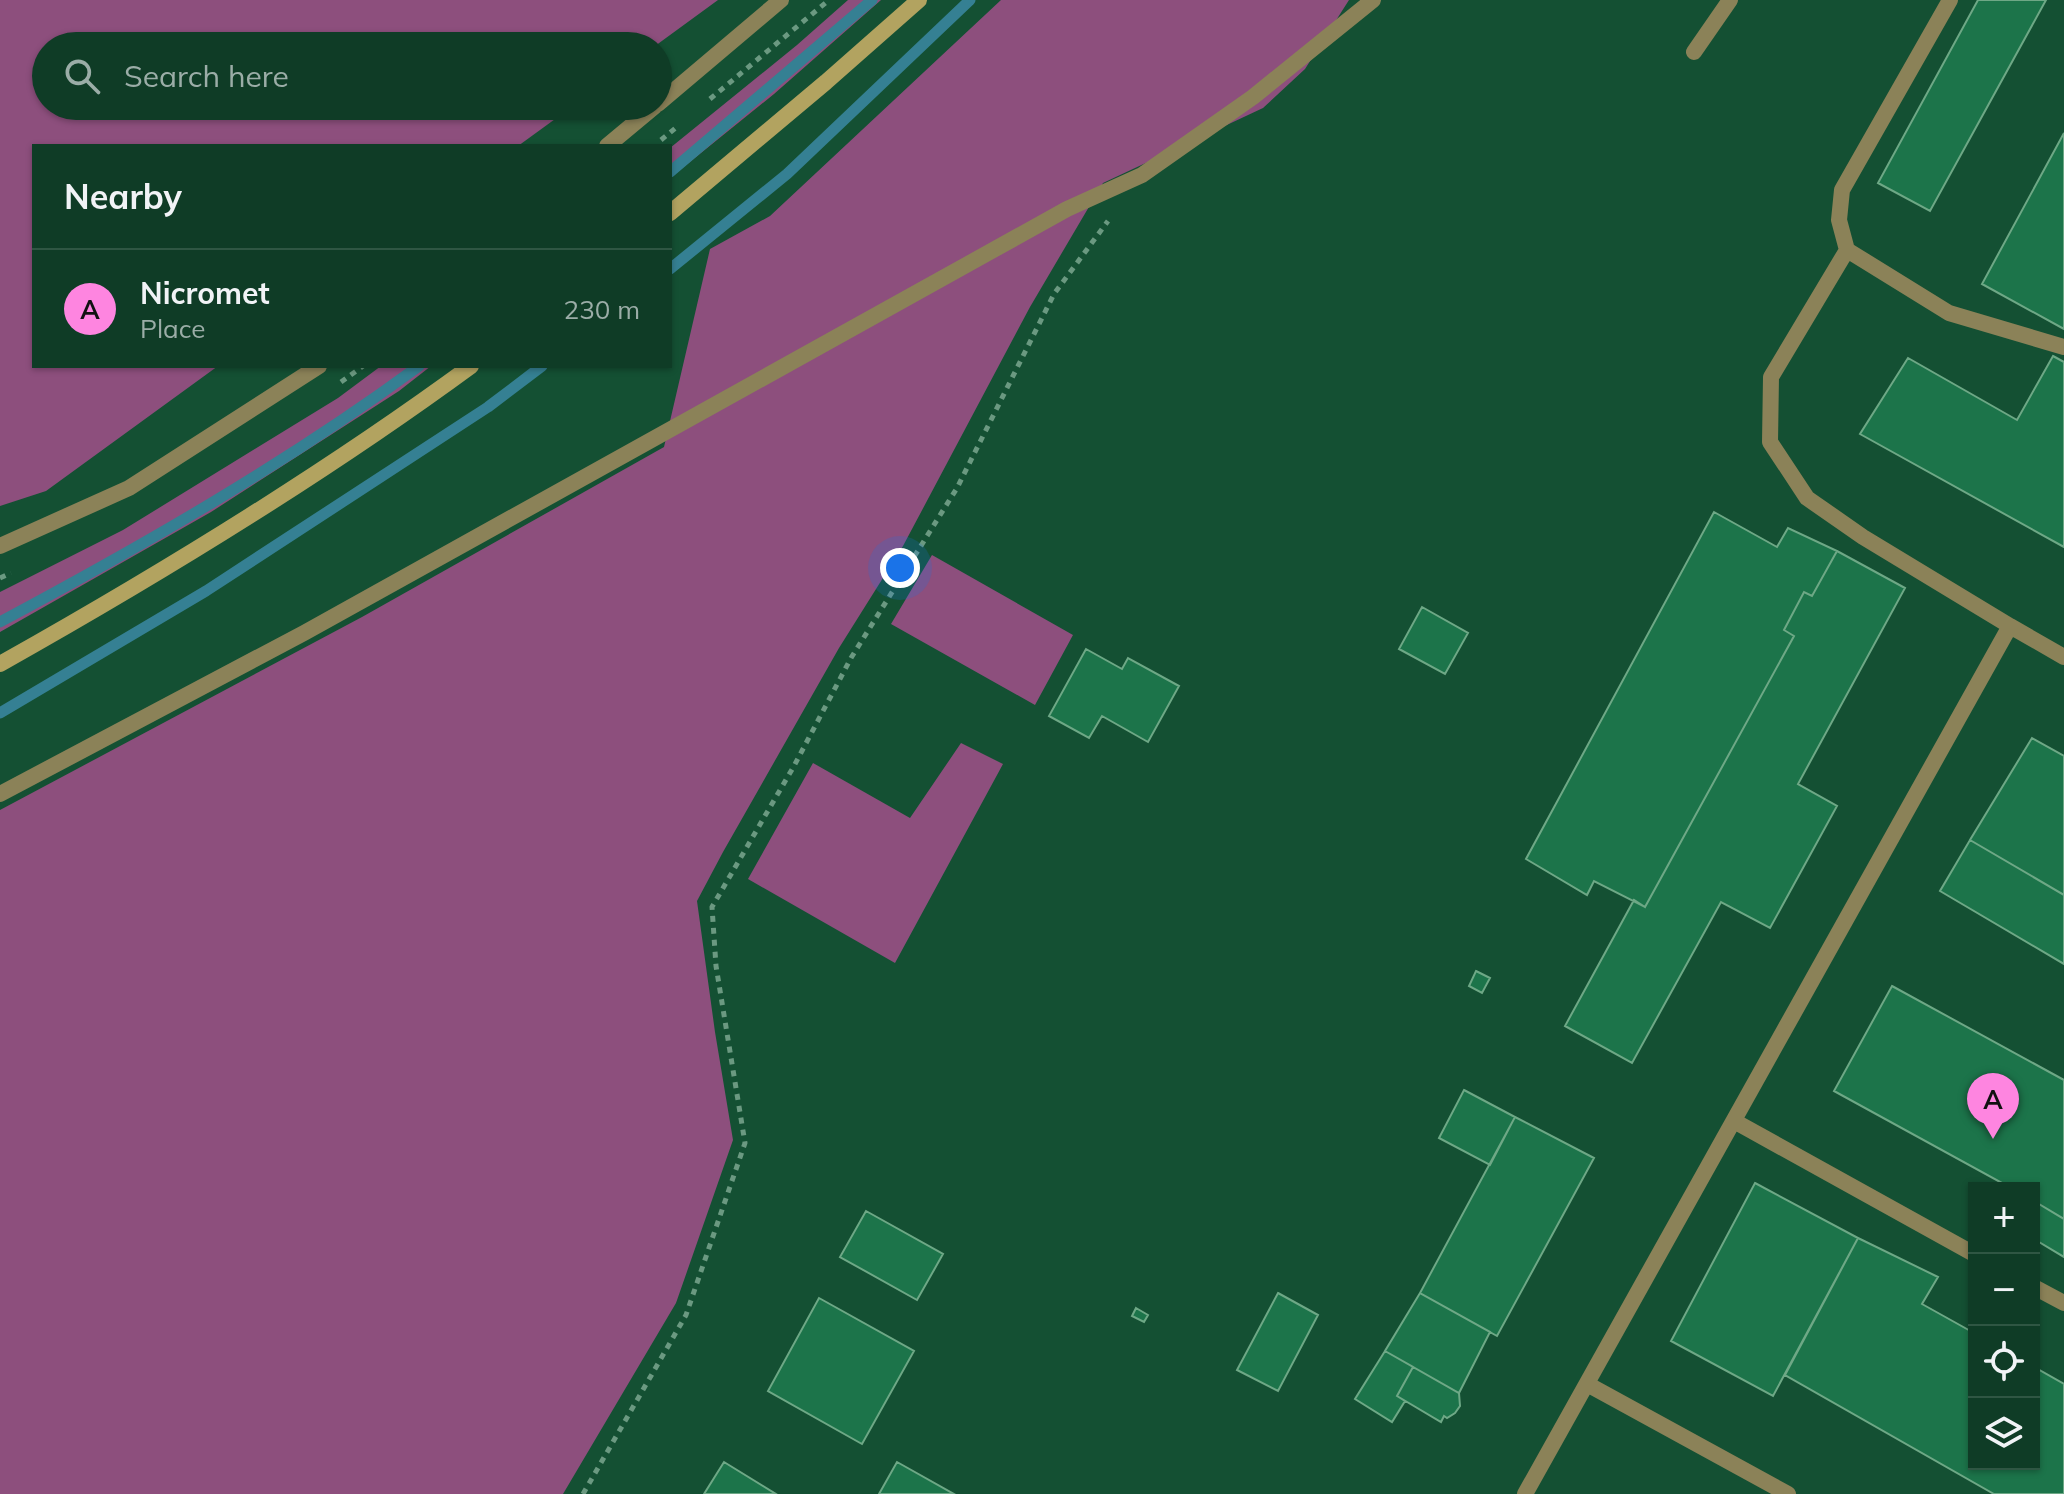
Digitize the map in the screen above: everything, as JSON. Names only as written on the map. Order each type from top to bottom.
[{"type":"main road","points":[[672,211],[919,0]]},
{"type":"main road","points":[[0,664],[187,556],[468,368]]},
{"type":"lane","points":[[672,92],[781,0]]},
{"type":"lane","points":[[0,794],[318,626],[1067,209],[1142,175],[1253,97],[1373,0]]},
{"type":"lane","points":[[1694,52],[1730,0]]},
{"type":"lane","points":[[1950,0],[1842,190],[1839,220],[1847,250],[1949,313],[2064,347]]},
{"type":"lane","points":[[609,144],[639,120]]},
{"type":"lane","points":[[1847,250],[1771,377],[1770,442],[1807,498],[1863,537],[2064,657]]},
{"type":"lane","points":[[0,546],[129,488],[316,368]]},
{"type":"lane","points":[[1525,1494],[2010,626]]},
{"type":"lane","points":[[1734,1121],[1968,1251]]},
{"type":"lane","points":[[2040,1290],[2064,1303]]},
{"type":"lane","points":[[1587,1384],[1788,1494]]},
{"type":"path","points":[[700,107],[829,0]]},
{"type":"path","points":[[655,144],[688,117]]},
{"type":"path","points":[[583,1494],[686,1315],[745,1143],[716,966],[712,907],[794,766],[851,658],[957,488],[1054,294],[1142,175]]},
{"type":"shaded area","points":[[0,0],[718,0],[672,34],[32,32],[32,120],[554,120],[521,144],[32,144],[32,368],[215,368],[46,491],[0,506]]},
{"type":"shaded area","points":[[848,0],[881,0],[774,94],[672,176],[672,146]]},
{"type":"shaded area","points":[[1001,0],[1349,0],[1305,69],[1263,108],[1103,183],[1030,307],[903,546],[839,648],[697,901],[733,1140],[676,1303],[563,1494],[0,1494],[0,810],[362,617],[664,447],[710,249],[770,216]]},
{"type":"shaded area","points":[[378,368],[428,368],[399,391],[211,512],[0,632],[0,592],[123,530],[338,398]]},
{"type":"shaded area","points":[[932,555],[1073,635],[1035,705],[891,624]]},
{"type":"shaded area","points":[[961,743],[1003,764],[895,963],[748,879],[813,763],[910,818]]},
{"type":"building","points":[[1978,0],[2046,0],[1930,211],[1878,183]]},
{"type":"building","points":[[2064,133],[2064,329],[1982,284]]},
{"type":"building","points":[[2053,356],[2064,362],[2064,547],[1860,434],[1908,358],[2017,420]]},
{"type":"building","points":[[1714,512],[1777,547],[1788,528],[1837,551],[1812,596],[1804,592],[1784,630],[1794,636],[1645,907],[1594,881],[1587,895],[1526,859]]},
{"type":"building","points":[[1837,551],[1905,588],[1798,784],[1837,806],[1770,928],[1721,902],[1632,1063],[1565,1026],[1634,900],[1645,907],[1794,636],[1784,630],[1804,592],[1812,596]]},
{"type":"building","points":[[1422,607],[1468,633],[1445,674],[1399,649]]},
{"type":"building","points":[[1086,649],[1122,669],[1128,658],[1179,686],[1148,742],[1102,716],[1089,738],[1049,716]]},
{"type":"building","points":[[2032,738],[2064,756],[2064,895],[1970,840]]},
{"type":"building","points":[[1970,840],[2064,895],[2064,964],[1940,891]]},
{"type":"building","points":[[1476,971],[1490,978],[1482,993],[1469,986]]},
{"type":"building","points":[[1892,986],[2064,1080],[2064,1219],[2040,1205],[2040,1182],[2000,1182],[1834,1091]]},
{"type":"building","points":[[1464,1090],[1515,1117],[1490,1165],[1439,1138]]},
{"type":"building","points":[[1515,1117],[1594,1158],[1497,1336],[1420,1293]]},
{"type":"building","points":[[1755,1183],[1858,1238],[1773,1396],[1671,1341]]},
{"type":"building","points":[[2040,1205],[2064,1219],[2064,1257],[2040,1243]]},
{"type":"building","points":[[866,1211],[943,1254],[917,1300],[840,1257]]},
{"type":"building","points":[[1858,1238],[1938,1277],[1922,1304],[1968,1330],[1968,1470],[2040,1470],[2040,1370],[2064,1384],[2064,1494],[1994,1494],[1785,1375]]},
{"type":"building","points":[[1278,1293],[1318,1315],[1278,1391],[1237,1370]]},
{"type":"building","points":[[1420,1293],[1490,1332],[1459,1393],[1385,1351]]},
{"type":"building","points":[[819,1298],[914,1351],[862,1444],[768,1391]]},
{"type":"building","points":[[1136,1308],[1148,1315],[1144,1322],[1132,1316]]},
{"type":"building","points":[[1385,1351],[1413,1367],[1397,1396],[1405,1401],[1392,1422],[1355,1399]]},
{"type":"building","points":[[1413,1367],[1459,1393],[1460,1406],[1455,1413],[1447,1418],[1444,1416],[1441,1422],[1397,1396]]},
{"type":"building","points":[[724,1462],[776,1494],[704,1494]]},
{"type":"building","points":[[897,1462],[954,1494],[879,1494]]},
{"type":"waterway","points":[[672,170],[872,0]]},
{"type":"waterway","points":[[672,267],[787,174],[970,0]]},
{"type":"waterway","points":[[0,622],[214,502],[318,436],[416,368]]},
{"type":"waterway","points":[[0,713],[206,591],[488,407],[539,368]]},
{"type":"place","name":"Nicromet","points":[[1993,1139]]}]
